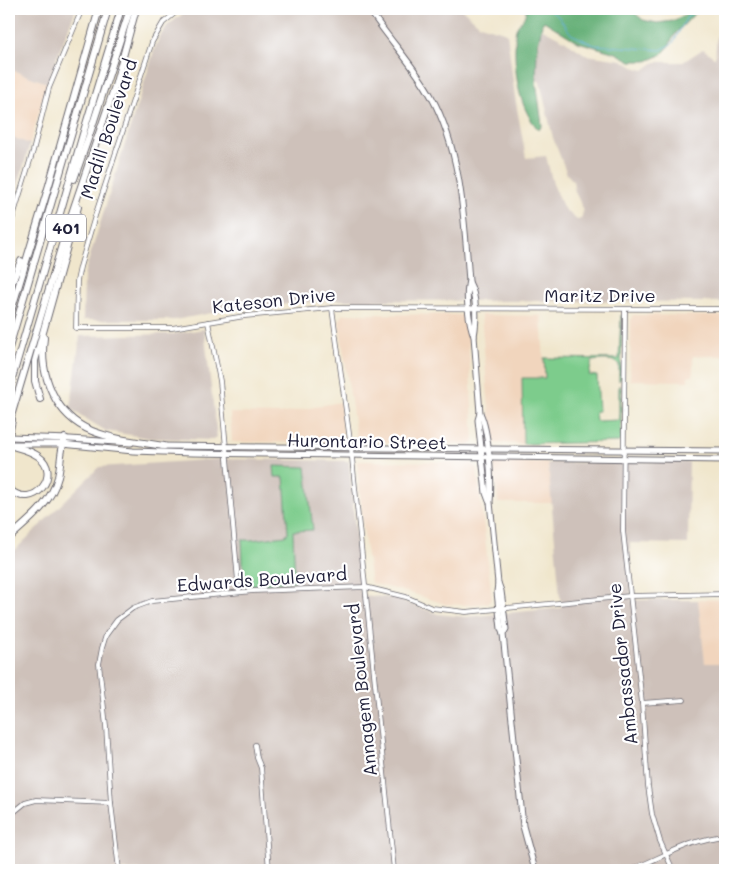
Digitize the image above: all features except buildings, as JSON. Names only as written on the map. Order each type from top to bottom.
[{"type":"highway","name":"401","points":[[9,318],[99,9]]},
{"type":"highway","name":"401","points":[[9,348],[108,9]]},
{"type":"highway","name":"401","points":[[9,389],[121,9]]},
{"type":"highway","points":[[65,196],[71,186],[89,136],[130,9]]},
{"type":"highway","name":"401","points":[[9,423],[66,228],[115,86],[136,9]]},
{"type":"highway","points":[[40,399],[34,381],[34,361],[87,168]]},
{"type":"highway","points":[[9,289],[37,221]]},
{"type":"highway","points":[[49,312],[43,346],[44,366],[49,386],[63,408],[73,419],[90,430],[116,438],[164,446]]},
{"type":"highway","points":[[9,436],[14,403]]},
{"type":"highway","points":[[9,538],[50,498],[58,476],[64,441]]},
{"type":"highway","points":[[9,445],[32,452],[42,459],[47,470],[47,477],[43,488],[34,495],[21,496],[9,489]]},
{"type":"main road","points":[[370,9],[418,75],[444,120],[461,190],[469,282],[467,288],[476,327],[474,336],[480,413],[478,420],[485,457],[486,493],[490,501],[498,583],[497,592],[501,608],[523,826],[535,870]]},
{"type":"main road","name":"Hurontario Street","points":[[9,436],[64,441],[352,456],[725,460]]},
{"type":"main road","name":"Hurontario Street","points":[[17,446],[64,441],[133,451],[351,448],[725,451]]},
{"type":"street","points":[[9,230],[49,88],[82,9]]},
{"type":"street","name":"Madill Boulevard","points":[[76,328],[78,275],[97,209],[152,42],[163,23],[180,9]]},
{"type":"street","name":"Kateson Drive","points":[[76,328],[164,329],[245,316],[332,308],[472,309]]},
{"type":"street","name":"Annagem Boulevard","points":[[332,308],[352,456],[394,870]]},
{"type":"street","name":"Maritz Drive","points":[[472,309],[725,309]]},
{"type":"street","name":"Ambassador Drive","points":[[625,309],[623,532],[652,814],[664,854],[673,870]]},
{"type":"street","points":[[208,322],[220,381],[238,592]]},
{"type":"street","name":"Edwards Boulevard","points":[[119,870],[99,664],[106,635],[117,620],[133,608],[152,601],[292,588],[365,587],[406,597],[432,608],[466,612],[630,596],[725,594]]},
{"type":"street","points":[[642,704],[684,700]]},
{"type":"street","points":[[255,745],[263,782],[269,870]]},
{"type":"street","points":[[9,816],[25,804],[36,800],[111,803]]},
{"type":"street","points":[[630,870],[664,854],[712,837],[725,836]]},
{"type":"shaded area","points":[[9,9],[76,9],[47,83],[9,69]]},
{"type":"shaded area","points":[[194,9],[462,9],[480,25],[507,33],[515,97],[526,158],[546,156],[553,184],[564,209],[577,220],[581,219],[583,212],[581,204],[575,192],[573,181],[567,174],[553,138],[540,82],[533,77],[540,40],[539,27],[564,40],[586,55],[622,60],[633,67],[644,70],[655,62],[683,62],[703,49],[715,58],[717,35],[725,34],[725,302],[331,300],[232,309],[175,320],[83,320],[84,275],[154,51],[159,38],[167,26],[185,12]]},
{"type":"shaded area","points":[[9,69],[47,83],[30,144],[9,136]]},
{"type":"shaded area","points":[[9,136],[30,144],[9,216]]},
{"type":"shaded area","points":[[344,314],[467,315],[474,442],[471,445],[357,441],[339,321]]},
{"type":"shaded area","points":[[481,315],[541,316],[545,378],[522,379],[523,444],[492,443]]},
{"type":"shaded area","points":[[633,315],[725,316],[725,356],[693,356],[693,376],[688,376],[688,381],[630,380],[631,319]]},
{"type":"shaded area","points":[[204,329],[217,437],[213,440],[149,438],[106,431],[75,412],[71,407],[80,336],[173,334]]},
{"type":"shaded area","points":[[340,402],[344,443],[232,442],[230,413],[280,414]]},
{"type":"shaded area","points":[[220,459],[349,461],[361,595],[393,598],[438,614],[466,617],[561,608],[548,463],[689,462],[688,544],[630,543],[631,600],[698,600],[705,663],[725,663],[725,870],[9,870],[9,556],[99,467]]},
{"type":"shaded area","points":[[357,461],[470,462],[477,469],[492,598],[488,603],[445,604],[371,583],[363,527]]},
{"type":"shaded area","points":[[497,462],[548,463],[552,503],[498,503],[494,465]]},
{"type":"shaded area","points":[[725,599],[725,663],[705,664],[698,600]]},
{"type":"green space","points":[[526,9],[630,9],[643,20],[657,23],[673,21],[691,9],[699,9],[676,33],[661,55],[647,61],[631,61],[616,53],[578,42],[544,21],[537,51],[536,80],[542,125],[539,130],[527,112],[517,81],[515,31],[524,17]]},
{"type":"green space","points":[[621,315],[621,379],[619,381],[619,364],[609,360],[592,361],[589,375],[597,376],[599,411],[595,411],[596,421],[619,420],[619,385],[621,387],[621,440],[619,442],[523,444],[522,378],[545,378],[544,358],[619,359]]},
{"type":"green space","points":[[274,466],[306,467],[313,530],[293,531],[295,581],[244,586],[242,540],[286,536],[288,533],[284,477],[275,477]]},
{"type":"waterway","points":[[548,9],[559,17],[571,34],[594,45],[661,50],[673,43],[687,17],[697,9]]}]
